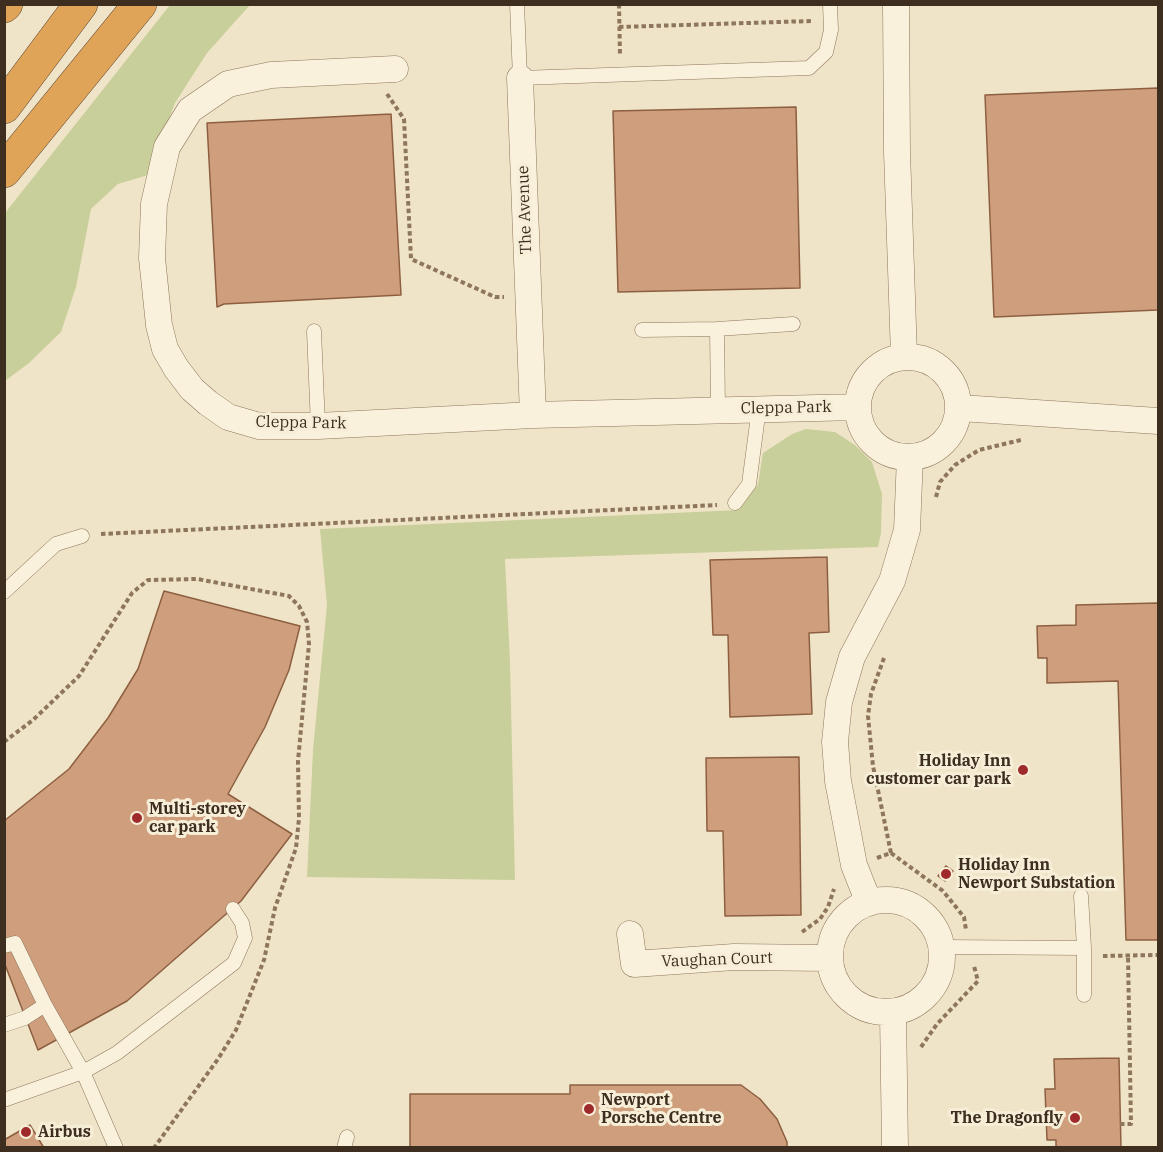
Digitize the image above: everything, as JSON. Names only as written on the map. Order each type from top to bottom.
[{"type":"highway","points":[[4,107],[81,4]]},
{"type":"highway","points":[[4,171],[140,4]]},
{"type":"street","points":[[896,4],[897,152],[904,356]]},
{"type":"street","name":"Cleppa Park","points":[[383,70],[271,75],[228,84],[190,110],[167,147],[154,204],[152,258],[155,296],[165,349],[192,389],[208,403],[228,417],[259,426],[318,426],[718,409],[858,407]]},
{"type":"street","name":"The Avenue","points":[[520,78],[533,416]]},
{"type":"street","points":[[904,356],[924,359],[939,367],[955,389],[960,408],[956,423],[947,439],[936,449],[920,456],[910,457],[893,455],[879,448],[865,433],[858,407],[861,389],[869,374],[892,359],[904,356]]},
{"type":"street","points":[[960,408],[1158,421]]},
{"type":"street","points":[[1129,418],[1158,414]]},
{"type":"street","points":[[869,903],[854,866],[838,781],[834,742],[838,702],[852,657],[892,581],[907,530],[910,457]]},
{"type":"street","points":[[884,900],[903,903],[923,913],[939,936],[943,957],[940,976],[932,990],[917,1004],[893,1013],[870,1011],[852,1002],[841,990],[830,964],[830,950],[834,934],[845,917],[854,909],[869,903],[884,900]]},
{"type":"street","name":"Vaughan Court","points":[[630,934],[634,964],[734,957],[830,958]]},
{"type":"street","points":[[893,1013],[895,1148]]},
{"type":"lane","name":"The Avenue","points":[[517,4],[520,78]]},
{"type":"lane","points":[[520,78],[809,68],[826,52],[831,30],[830,4]]},
{"type":"lane","points":[[642,330],[717,329],[793,324]]},
{"type":"lane","points":[[717,329],[718,409]]},
{"type":"lane","points":[[314,331],[318,426]]},
{"type":"lane","points":[[735,504],[749,484],[759,408]]},
{"type":"lane","points":[[4,592],[56,544],[82,536]]},
{"type":"lane","points":[[1081,896],[1084,995]]},
{"type":"lane","points":[[4,1100],[83,1072],[117,1053],[234,963],[245,938],[242,923],[232,909]]},
{"type":"lane","points":[[4,946],[15,943],[45,1005],[83,1072],[116,1148]]},
{"type":"lane","points":[[941,947],[1084,952]]},
{"type":"lane","points":[[4,1025],[25,1017],[45,1005]]},
{"type":"path","points":[[619,4],[621,74]]},
{"type":"path","points":[[620,27],[831,20]]},
{"type":"path","points":[[383,70],[404,119],[411,259],[495,297],[528,297]]},
{"type":"path","points":[[935,502],[940,482],[955,465],[979,450],[1026,439]]},
{"type":"path","points":[[82,536],[735,504]]},
{"type":"path","points":[[4,742],[33,720],[79,676],[98,649],[127,599],[148,580],[197,579],[289,596],[307,622],[309,644],[298,760],[299,818],[296,848],[275,908],[264,960],[236,1030],[154,1148]]},
{"type":"path","points":[[884,657],[871,694],[868,716],[873,766],[891,853],[943,891],[964,917],[978,981],[937,1024],[920,1050]]},
{"type":"path","points":[[794,937],[820,919],[828,907],[834,892],[833,870],[854,866],[891,853]]},
{"type":"path","points":[[1084,952],[1128,956],[1158,955]]},
{"type":"path","points":[[1120,1124],[1131,1124],[1128,956]]},
{"type":"green space","points":[[170,5],[250,5],[207,53],[175,103],[148,175],[118,184],[91,209],[76,287],[61,332],[29,363],[5,381],[5,213]]},
{"type":"green space","points":[[806,429],[835,432],[855,445],[872,462],[882,494],[881,533],[878,547],[505,559],[515,880],[307,877],[313,750],[327,605],[320,529],[739,510],[758,484],[763,453],[792,434]]},
{"type":"building","points":[[1158,88],[1158,310],[994,317],[985,95]]},
{"type":"building","points":[[796,107],[800,288],[618,292],[613,111]]},
{"type":"building","points":[[391,114],[401,295],[224,304],[217,307],[207,123]]},
{"type":"building","points":[[827,557],[829,632],[809,633],[812,714],[730,717],[728,635],[713,635],[710,560]]},
{"type":"building","name":"Multi-storey car park","points":[[164,591],[300,626],[289,670],[265,727],[228,794],[292,834],[241,901],[127,1001],[38,1050],[4,962],[4,821],[69,769],[108,718],[138,669]]},
{"type":"building","points":[[1158,603],[1158,940],[1126,940],[1118,681],[1047,683],[1047,658],[1038,658],[1037,626],[1076,625],[1076,605]]},
{"type":"building","points":[[799,757],[801,915],[725,916],[723,831],[707,831],[706,758]]},
{"type":"building","name":"Holiday Inn Newport Substation","points":[[946,866],[953,871],[945,881],[938,876]]},
{"type":"building","points":[[1119,1058],[1121,1148],[1056,1148],[1056,1140],[1047,1140],[1045,1089],[1055,1089],[1054,1059]]},
{"type":"building","name":"Newport Porsche Centre","points":[[570,1085],[741,1085],[760,1099],[777,1119],[787,1142],[787,1148],[410,1148],[410,1094],[570,1094]]},
{"type":"building","name":"Airbus","points":[[30,1125],[44,1148],[4,1148],[4,1140]]},
{"type":"place","name":"Holiday Inn customer car park","points":[[1023,770]]},
{"type":"place","name":"Multi-storey car park","points":[[137,818]]},
{"type":"place","name":"Holiday Inn Newport Substation","points":[[946,874]]},
{"type":"place","name":"Newport Porsche Centre","points":[[589,1109]]},
{"type":"place","name":"The Dragonfly","points":[[1075,1118]]},
{"type":"place","name":"Airbus","points":[[26,1132]]}]
